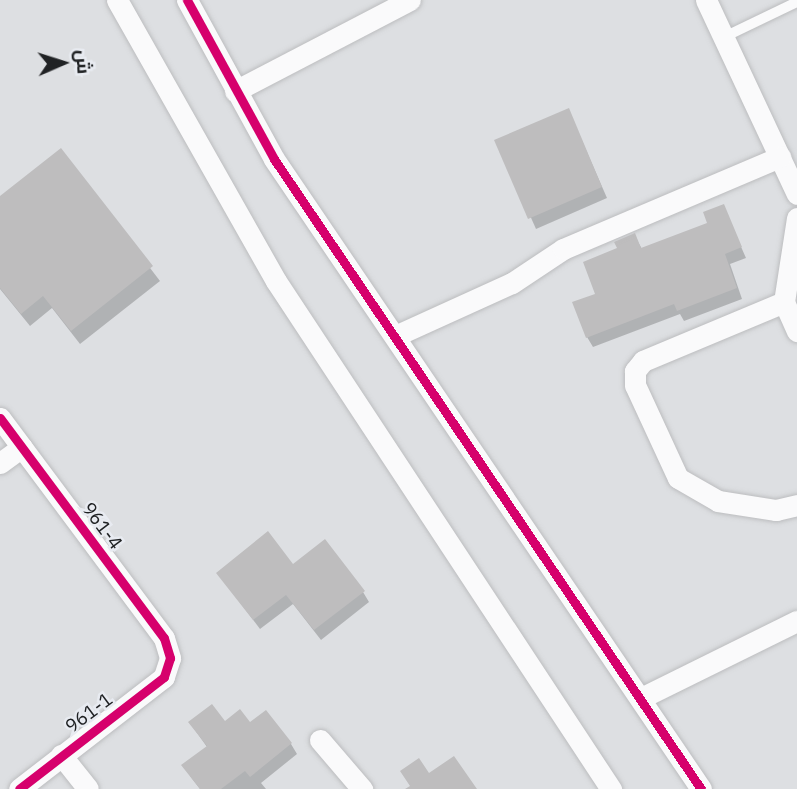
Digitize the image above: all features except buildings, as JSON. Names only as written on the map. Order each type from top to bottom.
[{"type":"street","points":[[117,0],[276,281],[611,789]]},
{"type":"street","points":[[187,0],[274,159],[701,789]]},
{"type":"street","points":[[235,91],[411,0]]},
{"type":"street","points":[[706,0],[797,194]]},
{"type":"street","points":[[395,335],[512,283],[563,249],[780,157]]},
{"type":"street","points":[[797,218],[784,302],[797,331]]},
{"type":"street","points":[[784,302],[643,361],[635,371],[635,385],[678,478],[718,501],[776,510],[797,505]]},
{"type":"street","name":"961-4","points":[[0,418],[164,638],[170,657]]},
{"type":"street","points":[[0,464],[22,447]]},
{"type":"street","points":[[641,698],[797,621]]},
{"type":"street","name":"961-1","points":[[19,789],[164,677],[170,657]]},
{"type":"street","points":[[320,740],[362,789]]},
{"type":"street","points":[[61,755],[88,789]]},
{"type":"lane","points":[[724,37],[797,2]]},
{"type":"cycle path","points":[[187,0],[274,159],[701,789]]},
{"type":"cycle path","points":[[0,418],[164,638],[170,658],[164,677],[19,789]]}]
